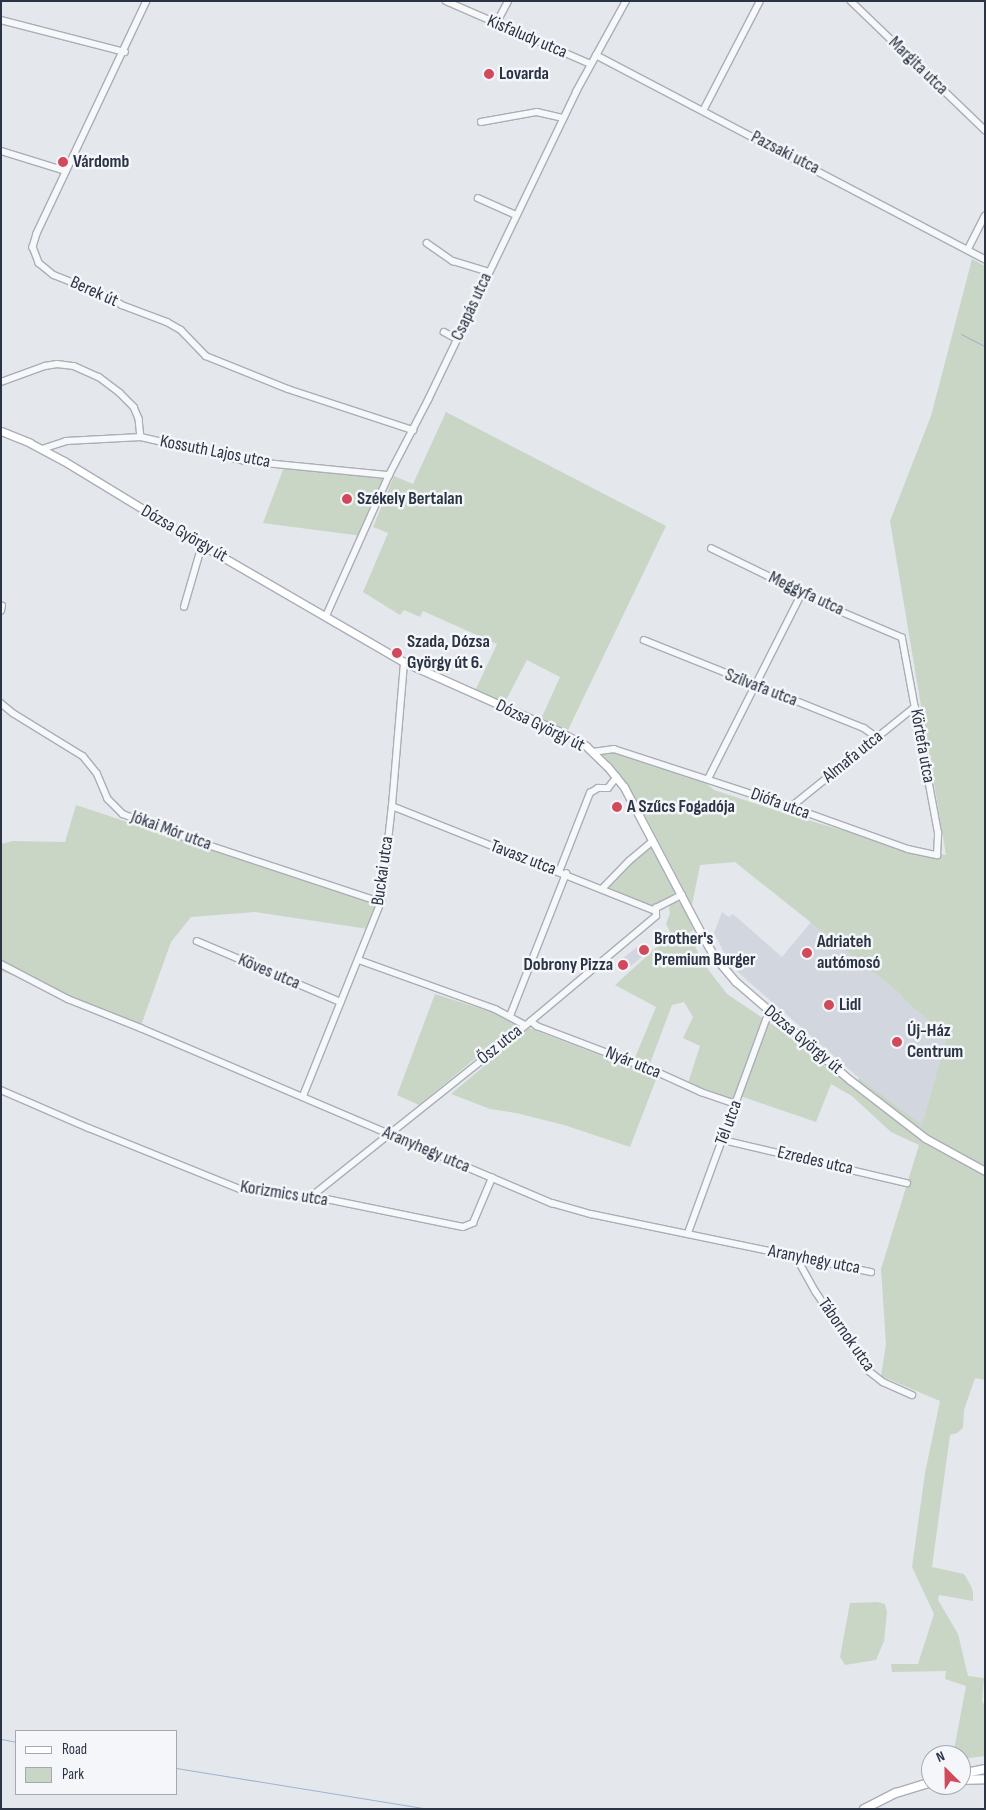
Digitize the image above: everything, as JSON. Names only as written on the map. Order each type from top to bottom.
[{"type":"highway","points":[[971,1772],[985,1769]]},
{"type":"highway","points":[[971,1780],[985,1779]]},
{"type":"highway","points":[[864,1809],[896,1793],[921,1785]]},
{"type":"main road","name":"Dózsa György út","points":[[1,431],[42,449],[202,545],[404,662],[558,731],[593,752],[617,778],[714,956],[736,982],[771,1014],[925,1138],[985,1171]]},
{"type":"street","name":"Berek út","points":[[147,1],[34,242],[36,257],[47,272],[112,298],[122,305],[167,322],[181,330],[206,356],[288,389],[413,430]]},
{"type":"street","name":"Kisfaludy utca","points":[[446,1],[591,64]]},
{"type":"street","points":[[496,24],[508,1]]},
{"type":"street","name":"Csapás utca","points":[[326,616],[389,475],[413,430],[563,118],[626,1]]},
{"type":"street","points":[[703,111],[760,1]]},
{"type":"street","name":"Margita utca","points":[[851,1],[985,130]]},
{"type":"street","points":[[1,20],[124,52]]},
{"type":"street","name":"Pazsaki utca","points":[[596,55],[985,259]]},
{"type":"street","name":"Kisfaludy utca","points":[[581,60],[585,74]]},
{"type":"street","points":[[481,122],[537,112],[563,118]]},
{"type":"street","points":[[1,151],[66,171]]},
{"type":"street","points":[[478,198],[516,215]]},
{"type":"street","points":[[971,251],[985,216]]},
{"type":"street","points":[[427,243],[452,261],[488,272]]},
{"type":"street","points":[[444,332],[457,339]]},
{"type":"street","points":[[1,382],[45,366],[74,366],[99,377],[120,393],[134,407],[139,419],[141,437]]},
{"type":"street","name":"Kossuth Lajos utca","points":[[42,449],[66,441],[141,437],[245,462],[389,475]]},
{"type":"street","points":[[184,607],[202,545]]},
{"type":"street","name":"Meggyfa utca","points":[[712,549],[802,593],[902,638]]},
{"type":"street","points":[[708,779],[802,593]]},
{"type":"street","name":"Körtefa utca","points":[[902,638],[938,833],[938,855]]},
{"type":"street","name":"Szilvafa utca","points":[[644,640],[754,686],[864,728],[877,737]]},
{"type":"street","name":"Buckai utca","points":[[303,1096],[381,902],[392,806],[404,662]]},
{"type":"street","name":"Jókai Mór utca","points":[[1,703],[83,756],[97,773],[108,799],[122,814],[178,835],[381,902]]},
{"type":"street","name":"Almafa utca","points":[[791,807],[915,707]]},
{"type":"street","name":"Diófa utca","points":[[593,752],[614,749],[791,807],[908,849],[938,855]]},
{"type":"street","points":[[510,1016],[563,873],[590,793],[598,788],[608,788],[617,778]]},
{"type":"street","name":"Tavasz utca","points":[[392,806],[654,910]]},
{"type":"street","points":[[602,889],[629,861],[653,841]]},
{"type":"street","name":"Ősz utca","points":[[312,1196],[528,1023],[656,916],[654,910],[682,895]]},
{"type":"street","name":"Köves utca","points":[[197,941],[341,1002]]},
{"type":"street","name":"Nyár utca","points":[[359,960],[655,1071],[701,1092],[736,1104]]},
{"type":"street","name":"Aranyhegy utca","points":[[1,964],[68,999],[303,1096],[389,1135],[570,1209],[871,1272]]},
{"type":"street","name":"Tél utca","points":[[688,1233],[766,1020],[771,1014]]},
{"type":"street","name":"Korizmics utca","points":[[1,1090],[240,1189],[300,1197],[312,1196],[464,1227],[473,1223],[492,1178]]},
{"type":"street","name":"Ezredes utca","points":[[723,1140],[907,1182]]},
{"type":"street","name":"Tábornok utca","points":[[797,1258],[816,1292],[870,1371],[883,1382],[912,1394]]},
{"type":"shaded area","points":[[722,912],[729,917],[733,914],[782,957],[811,922],[898,992],[910,1005],[947,1036],[922,1126],[859,1078],[731,966],[714,933]]},
{"type":"shaded area","points":[[637,947],[644,956],[625,970],[618,962]]},
{"type":"green space","points":[[972,259],[985,266],[985,1380],[975,1378],[964,1410],[963,1428],[957,1433],[950,1435],[932,1567],[964,1574],[973,1592],[973,1601],[939,1595],[938,1600],[958,1634],[968,1676],[984,1678],[982,1701],[985,1706],[985,1756],[971,1758],[971,1745],[955,1745],[966,1686],[945,1679],[946,1671],[892,1672],[891,1664],[918,1664],[934,1614],[912,1567],[925,1473],[940,1401],[881,1376],[886,1344],[881,1269],[919,1145],[891,1132],[852,1096],[831,1084],[816,1122],[743,1097],[730,1100],[688,1083],[700,1046],[683,1038],[693,1017],[684,1002],[672,1005],[649,1066],[634,1060],[656,1007],[615,985],[671,934],[666,924],[670,913],[669,908],[672,902],[677,901],[682,904],[695,929],[690,932],[700,959],[727,994],[779,1029],[834,1073],[854,1085],[859,1078],[922,1125],[947,1036],[910,1005],[898,992],[735,862],[700,865],[692,905],[641,808],[618,772],[602,754],[614,753],[706,783],[714,790],[790,815],[908,849],[946,855],[890,521],[931,416]]},
{"type":"green space","points":[[446,412],[666,526],[568,730],[541,719],[560,677],[527,660],[505,702],[475,691],[497,644],[423,611],[420,617],[404,610],[400,615],[363,592],[388,533],[373,527],[394,476],[413,484]]},
{"type":"green space","points":[[284,467],[385,476],[362,536],[263,523]]},
{"type":"green space","points":[[76,805],[376,905],[368,929],[255,912],[191,917],[171,942],[139,1031],[65,995],[1,971],[1,844],[13,841],[65,842]]},
{"type":"green space","points":[[650,846],[675,891],[672,898],[653,906],[611,890],[608,885]]},
{"type":"green space","points":[[435,994],[501,1015],[517,1024],[419,1105],[397,1095]]},
{"type":"green space","points":[[529,1028],[657,1077],[630,1147],[564,1125],[516,1113],[490,1109],[451,1094]]},
{"type":"green space","points":[[877,1602],[885,1604],[887,1612],[884,1641],[876,1660],[845,1665],[840,1657],[850,1603]]},
{"type":"waterway","points":[[961,334],[985,346]]},
{"type":"waterway","points":[[1,1739],[15,1742]]},
{"type":"waterway","points":[[178,1768],[429,1809]]},
{"type":"place","name":"Lovarda","points":[[489,74]]},
{"type":"place","name":"Várdomb","points":[[63,162]]},
{"type":"place","name":"Székely Bertalan","points":[[347,499]]},
{"type":"place","name":"Szada, Dózsa György út 6.","points":[[397,653]]},
{"type":"place","name":"A Szűcs Fogadója","points":[[617,807]]},
{"type":"place","name":"Brother's Premium Burger","points":[[644,950]]},
{"type":"place","name":"Adriateh autómosó","points":[[807,953]]},
{"type":"place","name":"Dobrony Pizza","points":[[623,965]]},
{"type":"place","name":"Lidl","points":[[829,1005]]},
{"type":"place","name":"Új-Ház Centrum","points":[[897,1042]]}]
